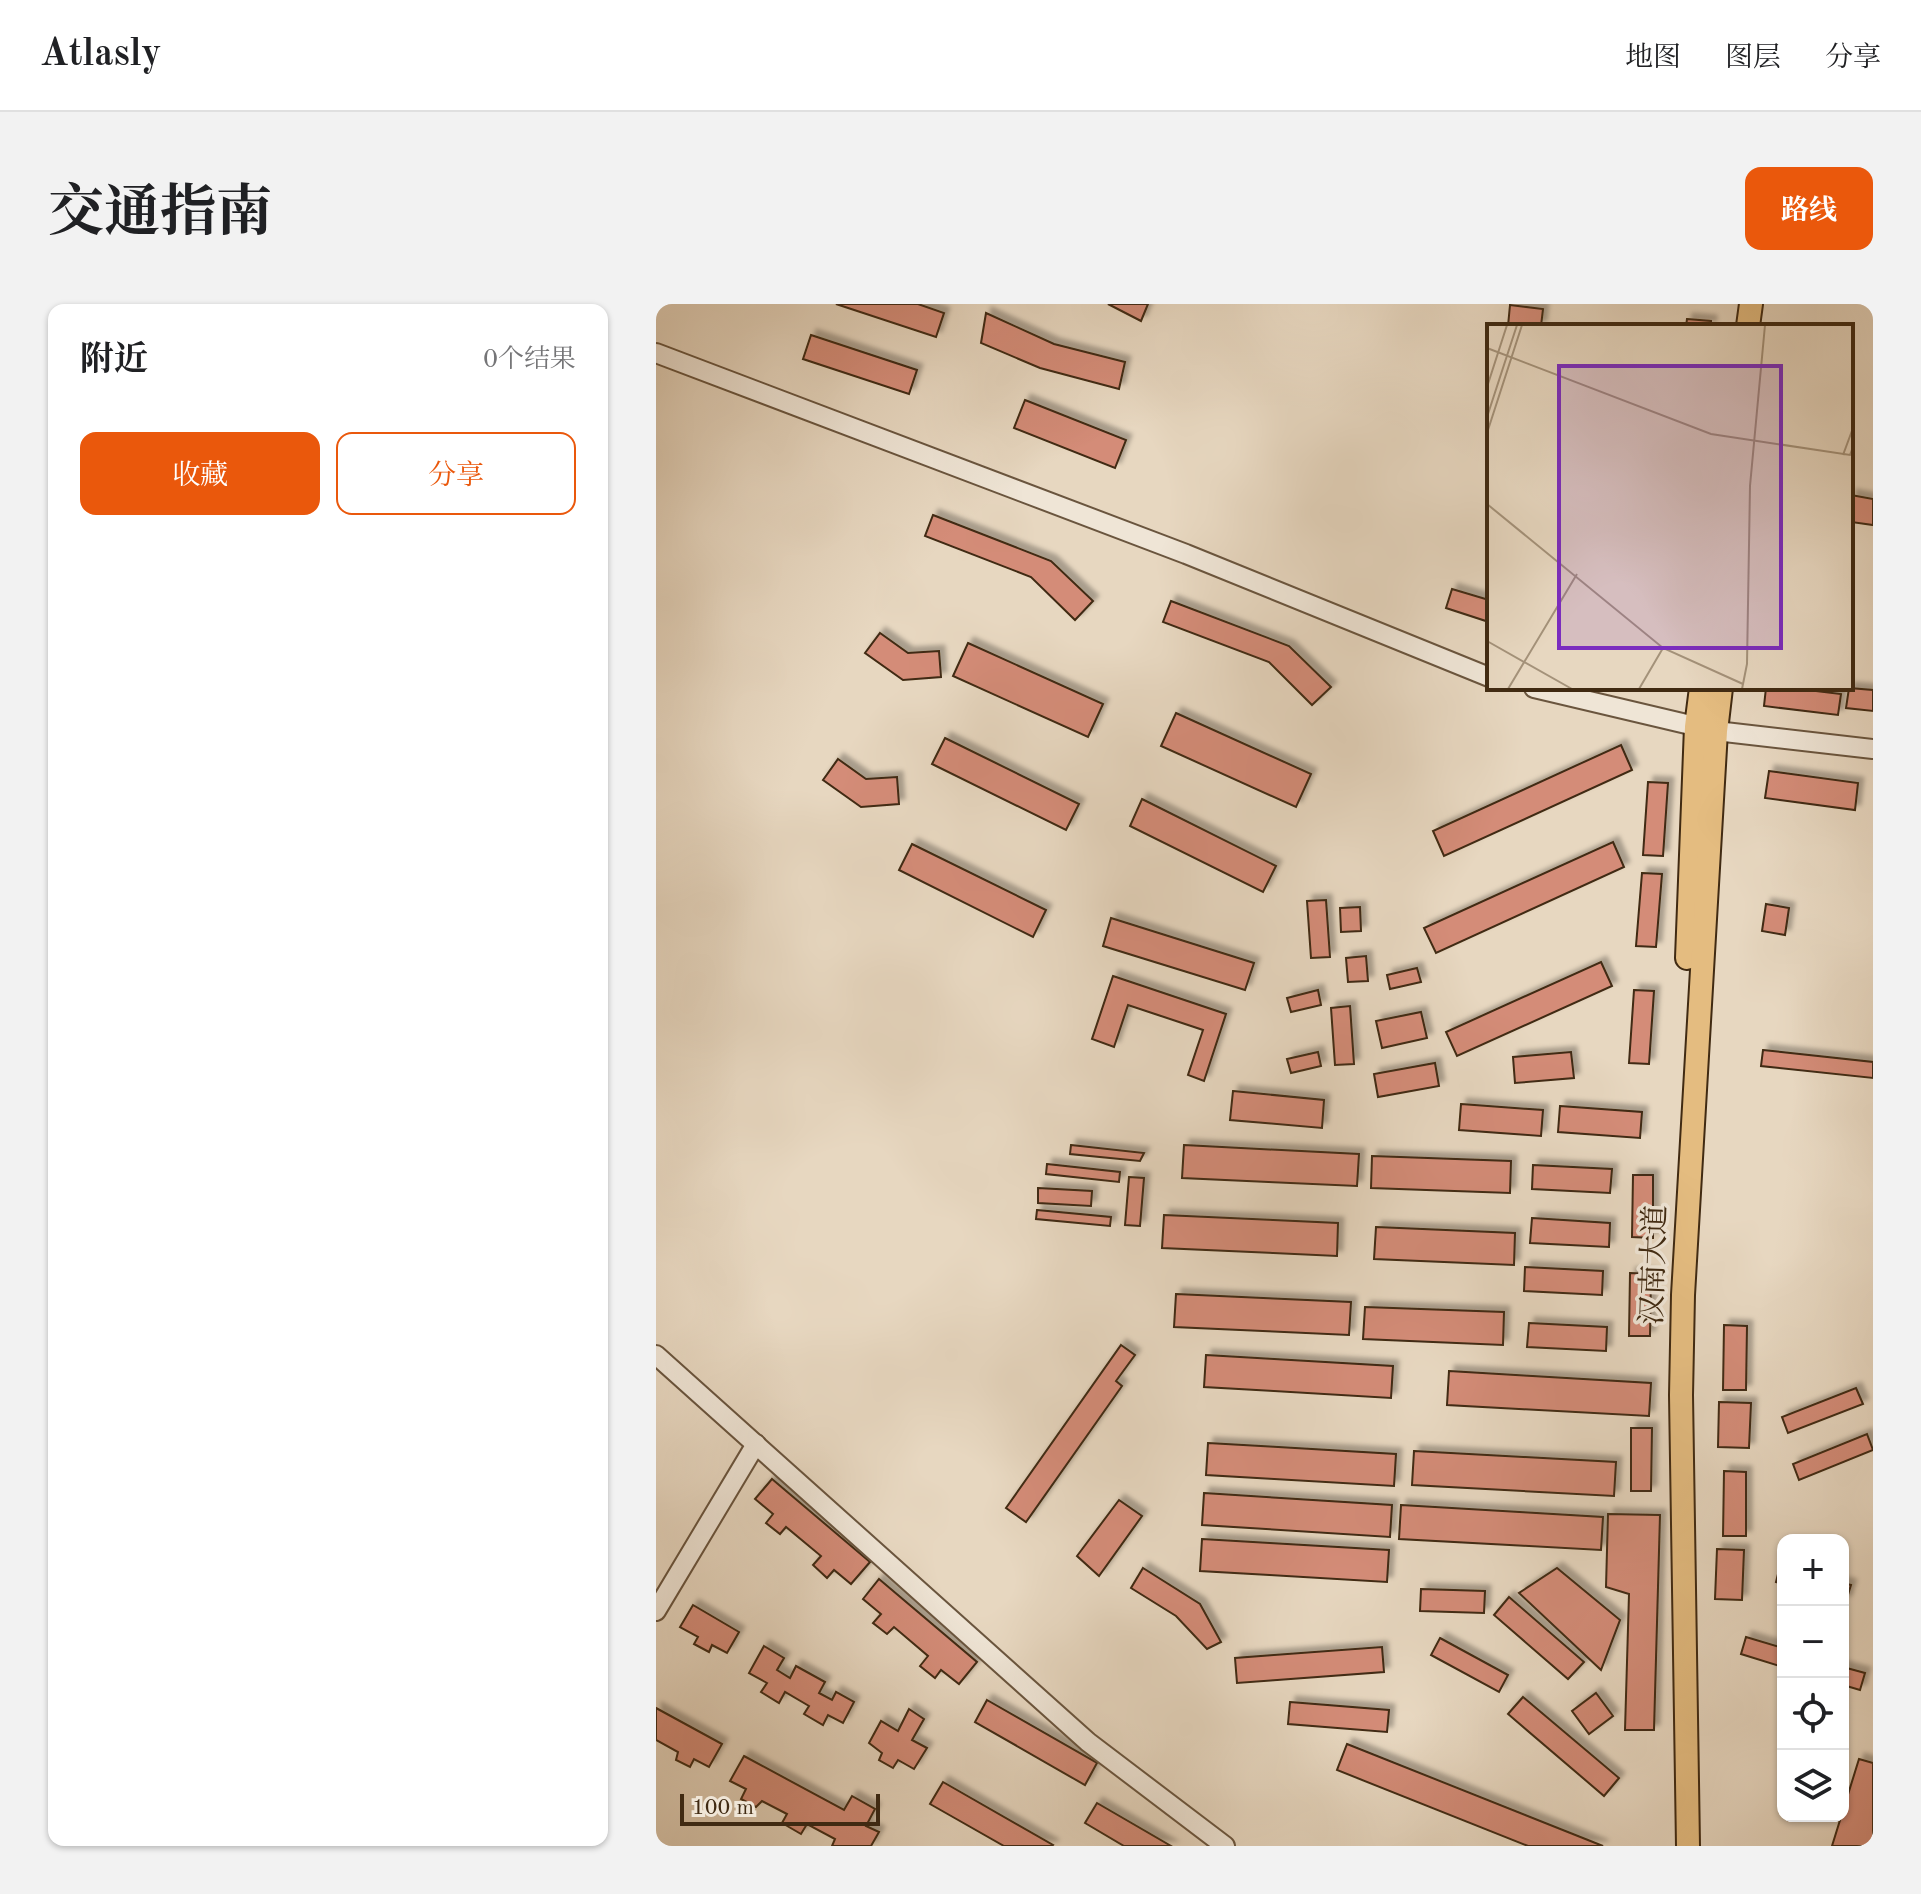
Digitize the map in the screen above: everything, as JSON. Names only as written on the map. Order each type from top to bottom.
[{"type":"main road","points":[[1734,324],[1737,304]]},
{"type":"main road","points":[[1748,324],[1751,304]]},
{"type":"main road","name":"汉南大道","points":[[1688,1846],[1681,1395],[1706,729],[1701,690]]},
{"type":"main road","name":"汉南大道","points":[[1674,1846],[1667,1395],[1669,1295],[1687,957],[1706,729],[1720,690]]},
{"type":"street","points":[[656,353],[1186,554],[1487,676]]},
{"type":"street","points":[[1542,690],[1706,729],[1873,749]]},
{"type":"street","points":[[656,1355],[1088,1742],[1225,1846]]},
{"type":"street","points":[[656,1611],[756,1444]]},
{"type":"building","points":[[836,304],[918,304],[944,313],[936,337]]},
{"type":"building","points":[[1108,304],[1148,304],[1141,321]]},
{"type":"building","points":[[1510,305],[1543,309],[1541,324],[1508,324]]},
{"type":"building","points":[[986,313],[1054,344],[1125,362],[1119,389],[1040,368],[981,343]]},
{"type":"building","points":[[1687,319],[1711,321],[1711,324],[1686,324]]},
{"type":"building","points":[[811,335],[917,370],[909,394],[803,359]]},
{"type":"building","points":[[1025,400],[1126,440],[1115,468],[1014,428]]},
{"type":"building","points":[[1853,495],[1873,499],[1873,525],[1853,522]]},
{"type":"building","points":[[933,515],[1051,561],[1093,601],[1075,620],[1031,577],[925,536]]},
{"type":"building","points":[[1452,589],[1487,599],[1487,621],[1446,608]]},
{"type":"building","points":[[1171,601],[1289,646],[1331,687],[1312,705],[1269,662],[1163,622]]},
{"type":"building","points":[[880,633],[908,653],[939,651],[941,677],[903,680],[865,653]]},
{"type":"building","points":[[968,643],[1103,704],[1088,737],[953,676]]},
{"type":"building","points":[[1766,690],[1841,694],[1838,715],[1764,706]]},
{"type":"building","points":[[1849,690],[1873,690],[1873,711],[1846,708]]},
{"type":"building","points":[[1176,713],[1311,774],[1296,807],[1161,746]]},
{"type":"building","points":[[945,738],[1079,804],[1066,830],[932,764]]},
{"type":"building","points":[[1621,745],[1632,770],[1444,856],[1433,831]]},
{"type":"building","points":[[838,759],[866,779],[897,777],[899,804],[861,807],[823,780]]},
{"type":"building","points":[[1769,771],[1858,783],[1855,810],[1765,798]]},
{"type":"building","points":[[1648,782],[1668,783],[1663,856],[1643,855]]},
{"type":"building","points":[[1142,799],[1276,866],[1263,892],[1130,826]]},
{"type":"building","points":[[1613,842],[1624,867],[1436,953],[1424,928]]},
{"type":"building","points":[[912,844],[1046,910],[1033,937],[899,870]]},
{"type":"building","points":[[1642,873],[1662,874],[1656,947],[1636,946]]},
{"type":"building","points":[[1326,900],[1330,957],[1311,958],[1307,901]]},
{"type":"building","points":[[1766,904],[1789,908],[1785,935],[1762,931]]},
{"type":"building","points":[[1360,907],[1361,931],[1341,932],[1340,908]]},
{"type":"building","points":[[1111,918],[1254,963],[1245,990],[1103,946]]},
{"type":"building","points":[[1366,956],[1368,981],[1348,982],[1346,958]]},
{"type":"building","points":[[1601,962],[1612,986],[1457,1056],[1446,1032]]},
{"type":"building","points":[[1417,968],[1421,982],[1390,989],[1387,975]]},
{"type":"building","points":[[1113,976],[1226,1014],[1204,1081],[1188,1075],[1203,1030],[1128,1005],[1114,1047],[1092,1039]]},
{"type":"building","points":[[1318,990],[1321,1005],[1291,1012],[1287,998]]},
{"type":"building","points":[[1634,990],[1654,991],[1649,1064],[1629,1063]]},
{"type":"building","points":[[1350,1006],[1354,1064],[1335,1065],[1331,1008]]},
{"type":"building","points":[[1421,1012],[1427,1038],[1382,1048],[1376,1021]]},
{"type":"building","points":[[1763,1050],[1873,1062],[1873,1078],[1761,1066]]},
{"type":"building","points":[[1318,1052],[1321,1066],[1291,1073],[1287,1059]]},
{"type":"building","points":[[1571,1052],[1574,1078],[1515,1083],[1513,1057]]},
{"type":"building","points":[[1435,1063],[1439,1086],[1378,1097],[1374,1074]]},
{"type":"building","points":[[1233,1091],[1324,1100],[1322,1128],[1230,1120]]},
{"type":"building","points":[[1461,1104],[1543,1110],[1541,1136],[1459,1130]]},
{"type":"building","points":[[1560,1106],[1642,1112],[1640,1138],[1558,1132]]},
{"type":"building","points":[[1071,1145],[1144,1153],[1140,1161],[1070,1154]]},
{"type":"building","points":[[1184,1145],[1359,1154],[1357,1186],[1182,1178]]},
{"type":"building","points":[[1372,1156],[1511,1161],[1510,1193],[1371,1188]]},
{"type":"building","points":[[1047,1164],[1120,1172],[1119,1182],[1046,1174]]},
{"type":"building","points":[[1533,1165],[1612,1169],[1610,1193],[1532,1189]]},
{"type":"building","points":[[1633,1175],[1653,1175],[1653,1238],[1632,1237]]},
{"type":"building","points":[[1129,1177],[1144,1178],[1140,1226],[1125,1225]]},
{"type":"building","points":[[1038,1188],[1092,1191],[1091,1206],[1038,1203]]},
{"type":"building","points":[[1037,1210],[1111,1217],[1110,1226],[1036,1219]]},
{"type":"building","points":[[1164,1215],[1338,1223],[1337,1256],[1162,1248]]},
{"type":"building","points":[[1532,1218],[1610,1223],[1609,1247],[1530,1243]]},
{"type":"building","points":[[1376,1227],[1515,1233],[1514,1265],[1374,1259]]},
{"type":"building","points":[[1525,1267],[1603,1271],[1602,1295],[1524,1291]]},
{"type":"building","points":[[1630,1273],[1651,1274],[1650,1336],[1629,1336]]},
{"type":"building","points":[[1176,1294],[1351,1302],[1349,1335],[1174,1327]]},
{"type":"building","points":[[1365,1307],[1504,1312],[1503,1345],[1363,1339]]},
{"type":"building","points":[[1529,1323],[1607,1327],[1606,1351],[1527,1347]]},
{"type":"building","points":[[1724,1325],[1747,1326],[1746,1390],[1723,1390]]},
{"type":"building","points":[[1121,1345],[1135,1355],[1116,1381],[1122,1386],[1026,1522],[1006,1508]]},
{"type":"building","points":[[1206,1355],[1393,1366],[1391,1398],[1204,1387]]},
{"type":"building","points":[[1449,1371],[1651,1383],[1649,1416],[1447,1405]]},
{"type":"building","points":[[1856,1388],[1863,1404],[1788,1433],[1782,1417]]},
{"type":"building","points":[[1719,1402],[1751,1403],[1749,1448],[1718,1447]]},
{"type":"building","points":[[1631,1428],[1652,1428],[1651,1491],[1631,1491]]},
{"type":"building","points":[[1867,1434],[1873,1450],[1799,1480],[1793,1464]]},
{"type":"building","points":[[1208,1443],[1396,1454],[1394,1486],[1206,1475]]},
{"type":"building","points":[[1414,1451],[1616,1462],[1614,1496],[1412,1485]]},
{"type":"building","points":[[1724,1471],[1746,1472],[1746,1536],[1723,1536]]},
{"type":"building","points":[[772,1479],[870,1562],[851,1584],[834,1570],[827,1578],[813,1565],[821,1556],[786,1527],[780,1534],[766,1523],[773,1514],[755,1499]]},
{"type":"building","points":[[1204,1493],[1392,1505],[1390,1537],[1202,1525]]},
{"type":"building","points":[[1119,1500],[1142,1516],[1099,1576],[1077,1556]]},
{"type":"building","points":[[1401,1505],[1603,1517],[1601,1550],[1399,1539]]},
{"type":"building","points":[[1608,1514],[1660,1515],[1654,1730],[1625,1730],[1629,1594],[1606,1587]]},
{"type":"building","points":[[1202,1539],[1389,1550],[1387,1582],[1200,1571]]},
{"type":"building","points":[[1717,1549],[1744,1550],[1742,1600],[1715,1599]]},
{"type":"building","points":[[1143,1568],[1200,1604],[1221,1642],[1207,1649],[1176,1616],[1131,1588]]},
{"type":"building","points":[[1557,1568],[1620,1620],[1601,1670],[1519,1593]]},
{"type":"building","points":[[879,1579],[977,1662],[959,1684],[941,1670],[935,1678],[920,1666],[928,1656],[894,1627],[887,1634],[873,1623],[881,1614],[863,1599]]},
{"type":"building","points":[[1421,1589],[1485,1591],[1484,1613],[1420,1611]]},
{"type":"building","points":[[1509,1597],[1584,1662],[1568,1679],[1494,1615]]},
{"type":"building","points":[[693,1605],[739,1632],[727,1653],[712,1645],[709,1652],[694,1644],[698,1637],[680,1627]]},
{"type":"building","points":[[1746,1637],[1777,1646],[1777,1665],[1741,1654]]},
{"type":"building","points":[[1440,1638],[1508,1675],[1499,1692],[1431,1655]]},
{"type":"building","points":[[764,1646],[784,1658],[777,1670],[790,1678],[796,1666],[825,1682],[819,1693],[832,1700],[836,1692],[854,1702],[843,1723],[828,1715],[823,1725],[804,1714],[809,1706],[785,1692],[779,1703],[761,1692],[767,1683],[749,1673]]},
{"type":"building","points":[[1382,1647],[1384,1672],[1237,1683],[1235,1658]]},
{"type":"building","points":[[1849,1669],[1865,1673],[1860,1690],[1849,1687]]},
{"type":"building","points":[[1596,1693],[1613,1716],[1589,1734],[1572,1711]]},
{"type":"building","points":[[1523,1697],[1619,1778],[1604,1796],[1508,1714]]},
{"type":"building","points":[[987,1700],[1097,1763],[1085,1785],[975,1722]]},
{"type":"building","points":[[1290,1702],[1389,1710],[1387,1732],[1288,1724]]},
{"type":"building","points":[[656,1708],[722,1744],[709,1767],[694,1759],[690,1767],[676,1760],[678,1752],[656,1740]]},
{"type":"building","points":[[909,1709],[924,1719],[912,1740],[927,1748],[914,1769],[898,1760],[893,1768],[879,1760],[882,1753],[869,1743],[881,1721],[898,1731]]},
{"type":"building","points":[[1347,1744],[1603,1846],[1528,1846],[1337,1770]]},
{"type":"building","points":[[744,1756],[844,1810],[852,1796],[875,1809],[866,1826],[879,1832],[871,1846],[832,1846],[835,1839],[807,1824],[801,1834],[782,1823],[787,1814],[762,1801],[756,1807],[741,1799],[746,1789],[730,1781]]},
{"type":"building","points":[[1859,1759],[1873,1763],[1873,1846],[1832,1846],[1839,1822],[1849,1822],[1849,1791]]},
{"type":"building","points":[[943,1782],[1053,1845],[1004,1846],[930,1804]]},
{"type":"building","points":[[1097,1803],[1171,1846],[1124,1846],[1085,1823]]}]
